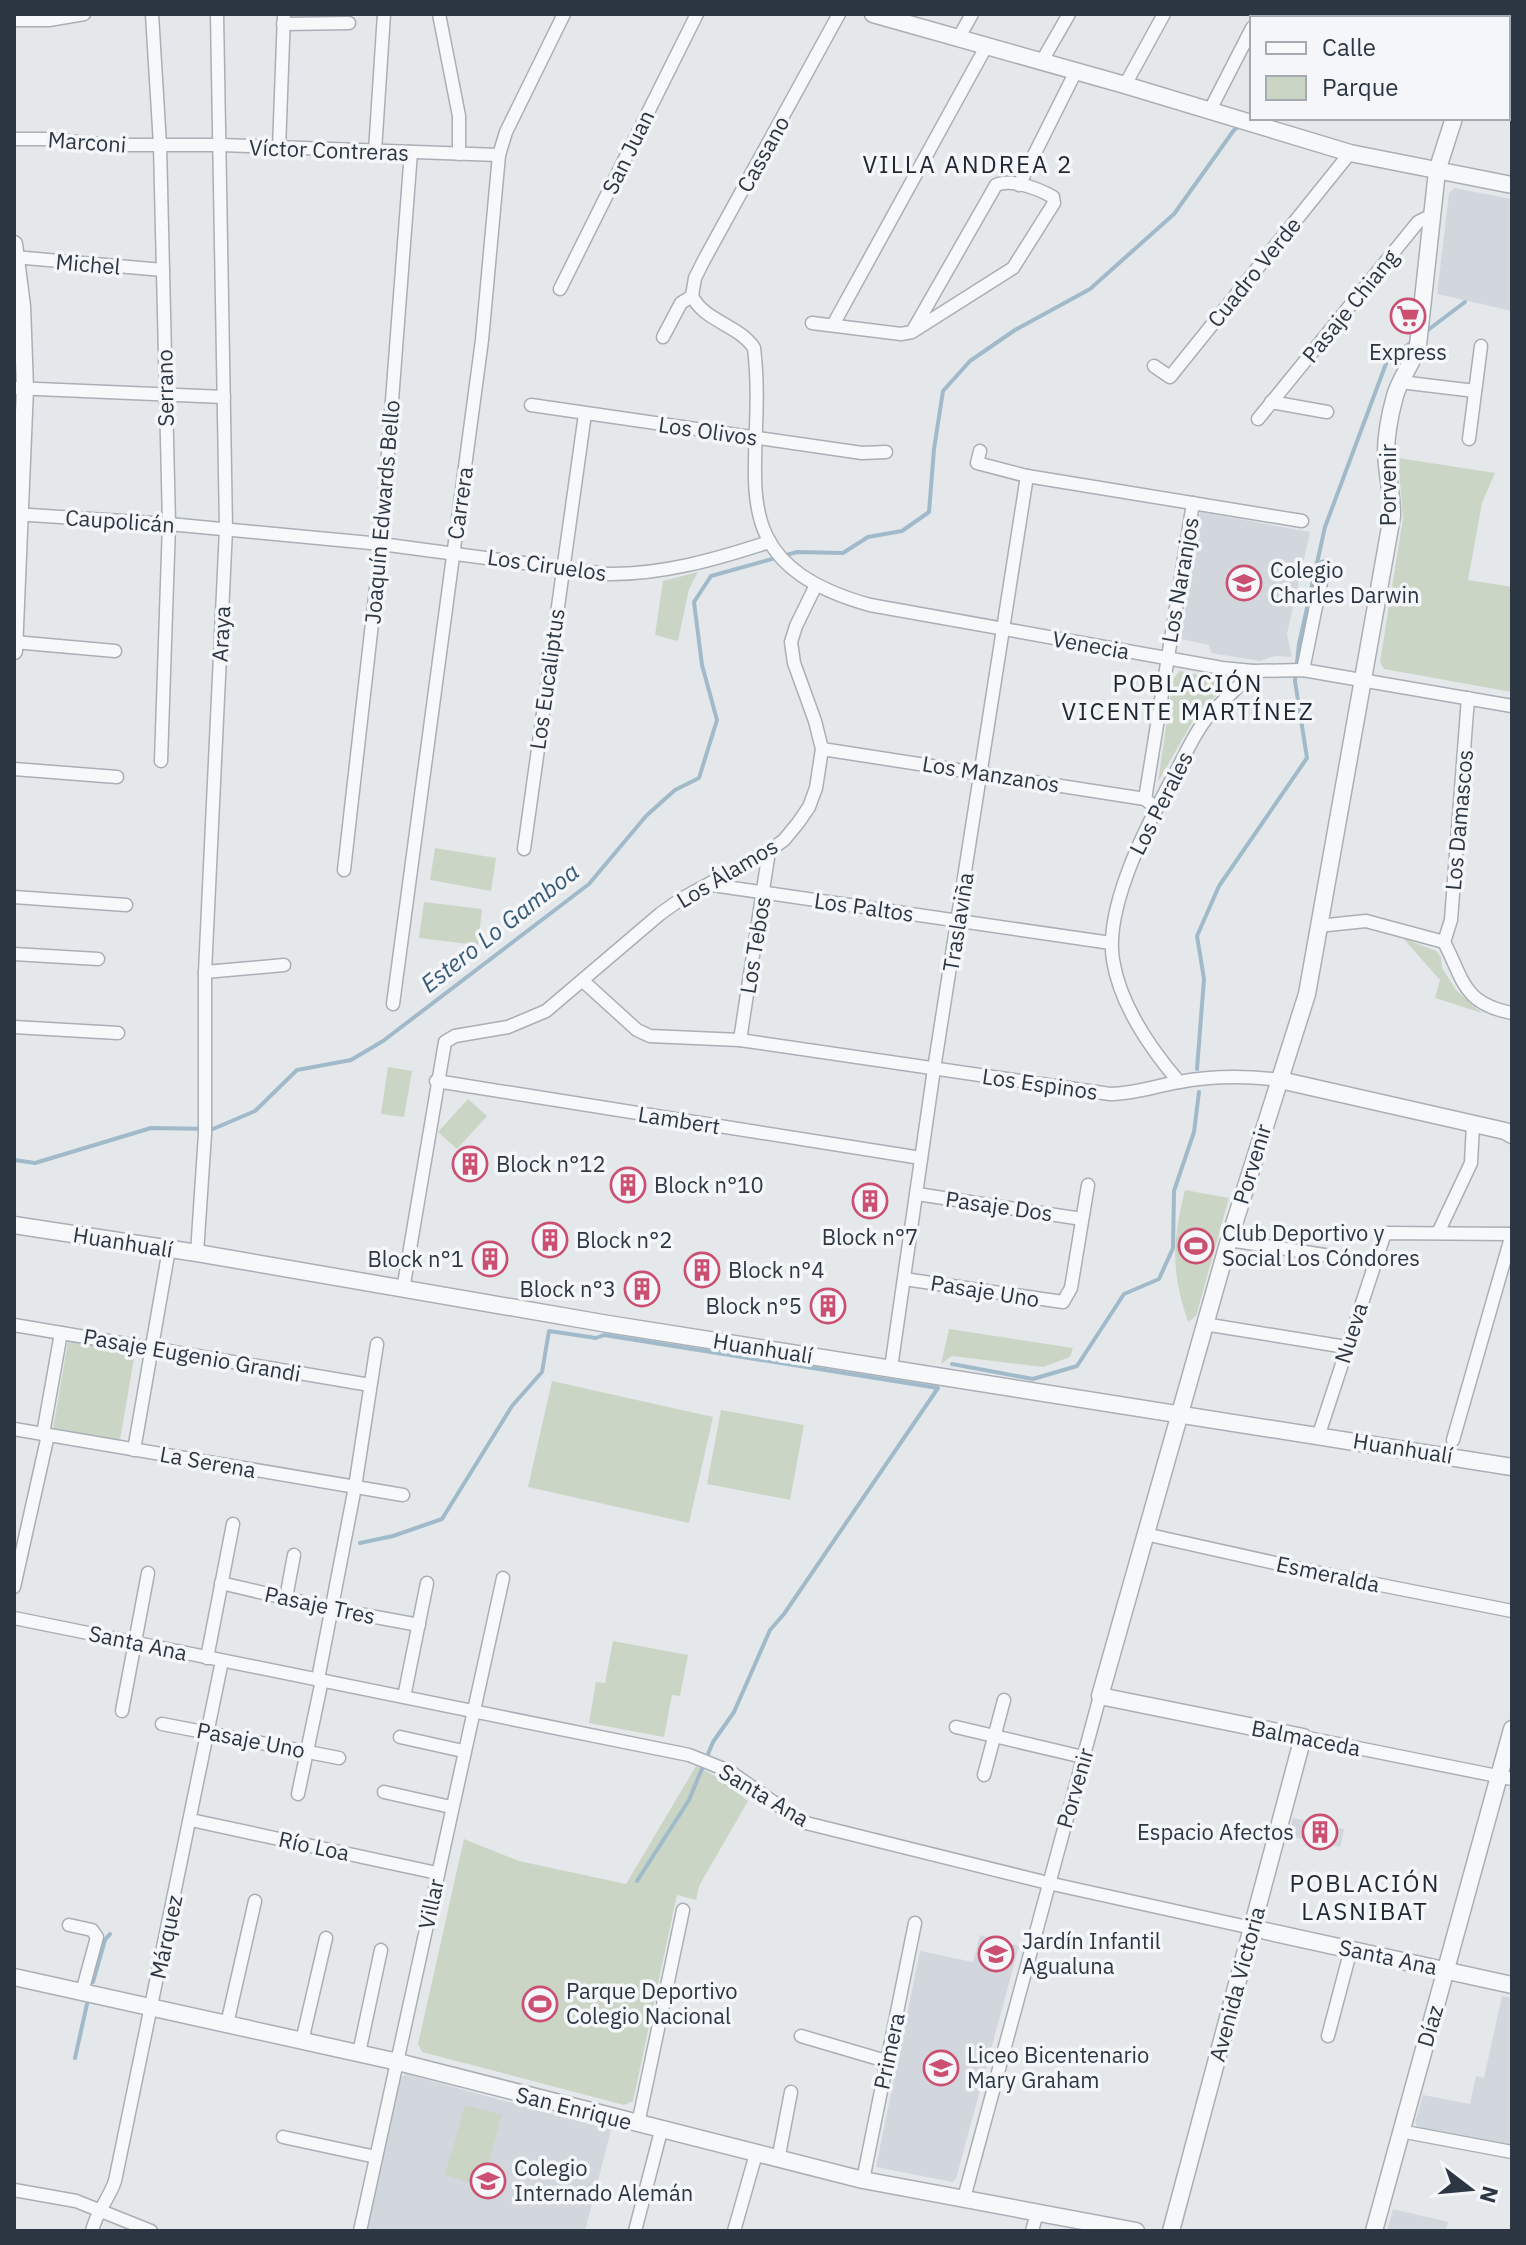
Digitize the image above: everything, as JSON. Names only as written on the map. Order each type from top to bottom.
[{"type":"street","points":[[14,20],[49,20],[84,14]]},
{"type":"street","name":"Serrano","points":[[152,14],[160,145],[169,524],[161,761]]},
{"type":"street","name":"Araya","points":[[197,1253],[206,1109],[205,972],[226,529],[217,14]]},
{"type":"street","points":[[375,151],[384,14]]},
{"type":"street","points":[[439,14],[459,116],[459,154]]},
{"type":"street","name":"Carrera","points":[[393,1004],[482,340],[499,155],[506,132],[564,14]]},
{"type":"street","name":"San Juan","points":[[560,289],[697,14]]},
{"type":"street","name":"Cassano","points":[[663,337],[681,303],[692,296],[695,278],[839,14]]},
{"type":"street","points":[[873,14],[1350,153],[1512,185]]},
{"type":"street","points":[[959,37],[972,14]]},
{"type":"street","points":[[1042,61],[1069,14]]},
{"type":"street","points":[[1125,85],[1164,14]]},
{"type":"street","points":[[279,148],[283,19],[349,23]]},
{"type":"street","points":[[1210,110],[1250,32]]},
{"type":"street","points":[[833,325],[987,45]]},
{"type":"street","points":[[1019,185],[1076,71]]},
{"type":"street","name":"Porvenir","points":[[964,2198],[1048,1883],[1204,1324],[1257,1146],[1307,994],[1392,516],[1386,451],[1390,416],[1400,382],[1418,345],[1437,171],[1453,120]]},
{"type":"street","name":"Marconi","points":[[14,139],[160,145]]},
{"type":"street","name":"Víctor Contreras","points":[[160,145],[499,155]]},
{"type":"street","name":"Joaquín Edwards Bello","points":[[344,870],[381,544],[411,152]]},
{"type":"street","name":"Cuadro Verde","points":[[1154,366],[1170,377],[1350,153]]},
{"type":"street","points":[[812,323],[901,334],[912,332],[1013,268],[1054,203],[1051,195],[1004,182],[996,185],[912,332]]},
{"type":"street","name":"Pasaje Chiang","points":[[1258,419],[1418,222],[1432,215]]},
{"type":"street","points":[[14,651],[20,388],[15,253]]},
{"type":"street","name":"Michel","points":[[15,253],[163,270]]},
{"type":"street","points":[[692,296],[701,308],[748,340],[754,348],[754,496],[772,545],[788,564],[816,585]]},
{"type":"street","points":[[1469,439],[1481,346]]},
{"type":"street","points":[[1400,382],[1475,391]]},
{"type":"street","points":[[20,388],[224,397]]},
{"type":"street","points":[[1271,402],[1327,412]]},
{"type":"street","name":"Los Olivos","points":[[531,405],[862,453],[886,452]]},
{"type":"street","name":"Los Eucaliptus","points":[[524,849],[585,414]]},
{"type":"street","points":[[980,451],[977,463],[1027,476],[1302,521]]},
{"type":"street","name":"Traslaviña","points":[[891,1368],[934,1069],[1027,476]]},
{"type":"street","name":"Los Naranjos","points":[[1145,799],[1193,503]]},
{"type":"street","name":"Caupolicán","points":[[18,514],[226,529]]},
{"type":"street","name":"Los Ciruelos","points":[[226,529],[381,544],[563,569],[632,575],[687,566],[772,545]]},
{"type":"street","points":[[1303,670],[1324,567]]},
{"type":"street","name":"Venecia","points":[[816,585],[836,596],[870,605],[1005,630],[1253,671],[1303,670],[1512,706]]},
{"type":"street","name":"Los Álamos","points":[[403,1290],[445,1042],[455,1036],[508,1027],[537,1016],[558,1003],[660,914],[784,840],[809,807],[819,777],[822,749],[794,663],[791,642],[816,585]]},
{"type":"street","points":[[14,642],[115,651]]},
{"type":"street","name":"Los Perales","points":[[1179,1082],[1164,1064],[1122,992],[1113,963],[1111,943],[1135,850],[1156,808],[1205,720],[1253,671]]},
{"type":"street","name":"Los Damascos","points":[[1444,942],[1451,920],[1468,698]]},
{"type":"street","name":"Los Manzanos","points":[[822,749],[1145,799],[1156,808]]},
{"type":"street","points":[[14,769],[117,777]]},
{"type":"street","name":"Los Tebos","points":[[740,1040],[769,851]]},
{"type":"street","name":"Los Paltos","points":[[712,885],[1111,943]]},
{"type":"street","points":[[14,897],[126,905]]},
{"type":"street","points":[[1318,926],[1366,921],[1444,942],[1458,977],[1470,993],[1483,1003],[1512,1013]]},
{"type":"street","points":[[14,954],[98,959]]},
{"type":"street","points":[[205,972],[284,965]]},
{"type":"street","name":"Los Espinos","points":[[583,981],[637,1030],[662,1038],[740,1040],[1110,1094],[1179,1082],[1259,1077],[1512,1135]]},
{"type":"street","points":[[14,1027],[118,1033]]},
{"type":"street","name":"Lambert","points":[[436,1081],[921,1158]]},
{"type":"street","points":[[1453,1440],[1512,1234],[1438,1233],[1471,1163],[1473,1124]]},
{"type":"street","points":[[1082,1219],[1088,1185]]},
{"type":"street","name":"Pasaje Dos","points":[[917,1194],[1082,1219]]},
{"type":"street","name":"Pasaje Uno","points":[[904,1279],[1058,1303],[1066,1300],[1071,1288],[1082,1219]]},
{"type":"street","name":"Huanhualí","points":[[14,1225],[1512,1467]]},
{"type":"street","name":"Nueva","points":[[1319,1434],[1385,1233],[1438,1233]]},
{"type":"street","points":[[1229,1240],[1375,1263]]},
{"type":"street","points":[[134,1450],[169,1249]]},
{"type":"street","points":[[1204,1324],[1346,1347]]},
{"type":"street","name":"Pasaje Eugenio Grandi","points":[[14,1325],[370,1385]]},
{"type":"street","points":[[14,1587],[46,1434],[61,1333]]},
{"type":"street","points":[[298,1794],[355,1487],[377,1344]]},
{"type":"street","name":"La Serena","points":[[14,1429],[403,1495]]},
{"type":"street","points":[[207,1658],[233,1524]]},
{"type":"street","name":"Esmeralda","points":[[1145,1534],[1512,1611]]},
{"type":"street","points":[[286,1598],[294,1555]]},
{"type":"street","points":[[122,1711],[148,1573]]},
{"type":"street","name":"Villar","points":[[360,2231],[503,1578]]},
{"type":"street","name":"Pasaje Tres","points":[[221,1583],[332,1609],[419,1625]]},
{"type":"street","points":[[404,1697],[427,1583]]},
{"type":"street","name":"Santa Ana","points":[[14,1618],[703,1760],[729,1771],[802,1822],[1048,1883],[1512,1985]]},
{"type":"street","name":"Márquez","points":[[92,2231],[115,2181],[222,1661]]},
{"type":"street","name":"Balmaceda","points":[[1100,1696],[1506,1777]]},
{"type":"street","points":[[984,1775],[1004,1700]]},
{"type":"street","name":"Pasaje Uno","points":[[162,1724],[339,1758]]},
{"type":"street","points":[[956,1727],[1083,1757]]},
{"type":"street","name":"Díaz","points":[[1374,2231],[1446,1970],[1506,1777],[1512,1729]]},
{"type":"street","points":[[400,1737],[463,1751]]},
{"type":"street","name":"Avenida Victoria","points":[[1171,2231],[1303,1737]]},
{"type":"street","points":[[384,1792],[451,1807]]},
{"type":"street","name":"Río Loa","points":[[191,1820],[437,1873]]},
{"type":"street","points":[[227,2024],[255,1901]]},
{"type":"street","points":[[638,2124],[683,1910]]},
{"type":"street","name":"Primera","points":[[863,2180],[915,1923]]},
{"type":"street","points":[[69,1925],[92,1930],[97,1937],[82,1992]]},
{"type":"street","points":[[302,2041],[326,1938]]},
{"type":"street","points":[[1328,2036],[1351,1949]]},
{"type":"street","points":[[359,2053],[381,1950]]},
{"type":"street","name":"San Enrique","points":[[14,1977],[398,2062],[863,2180],[1136,2231]]},
{"type":"street","points":[[801,2036],[886,2061]]},
{"type":"street","points":[[778,2160],[791,2092]]},
{"type":"street","points":[[635,2231],[661,2131]]},
{"type":"street","points":[[1400,2131],[1512,2152]]},
{"type":"street","points":[[283,2137],[376,2157]]},
{"type":"street","points":[[734,2231],[756,2154]]},
{"type":"street","points":[[14,2190],[76,2201],[151,2231]]},
{"type":"street","points":[[1032,2231],[1037,2213]]},
{"type":"shaded area","points":[[1454,188],[1512,199],[1512,311],[1437,294],[1449,193]]},
{"type":"shaded area","name":"Colegio Charles Darwin","points":[[1200,512],[1310,532],[1287,634],[1292,657],[1275,656],[1260,661],[1211,653],[1209,645],[1181,639]]},
{"type":"shaded area","points":[[1293,1818],[1344,1829],[1340,1847],[1288,1836]]},
{"type":"shaded area","name":"Liceo Bicentenario Mary Graham","points":[[980,1935],[1019,1946],[956,2179],[952,2182],[876,2167],[920,1951],[973,1962]]},
{"type":"shaded area","points":[[1502,1996],[1512,1998],[1512,2146],[1417,2128],[1415,2122],[1423,2095],[1470,2104],[1476,2076],[1484,2078]]},
{"type":"shaded area","name":"Colegio Internado Alemán","points":[[406,2074],[611,2130],[585,2231],[366,2231],[401,2078]]},
{"type":"shaded area","points":[[1393,2209],[1448,2222],[1446,2231],[1387,2231]]},
{"type":"green space","points":[[1398,458],[1495,473],[1482,503],[1468,580],[1512,587],[1512,692],[1384,669],[1380,662],[1403,518]]},
{"type":"green space","points":[[698,572],[689,589],[678,641],[655,635],[663,581]]},
{"type":"green space","points":[[1180,671],[1223,680],[1224,689],[1199,710],[1158,782],[1173,679]]},
{"type":"green space","points":[[435,848],[496,858],[491,891],[430,880]]},
{"type":"green space","points":[[424,902],[482,909],[478,945],[419,938]]},
{"type":"green space","points":[[1403,938],[1436,951],[1441,957],[1442,968],[1456,990],[1482,1013],[1435,998],[1440,980]]},
{"type":"green space","points":[[388,1067],[412,1071],[404,1117],[381,1114]]},
{"type":"green space","points":[[468,1099],[487,1116],[457,1149],[438,1132]]},
{"type":"green space","name":"Club Deportivo y Social Los Cóndores","points":[[1185,1190],[1229,1198],[1196,1316],[1188,1322],[1175,1256]]},
{"type":"green space","points":[[949,1329],[1073,1348],[1070,1357],[1043,1367],[952,1356],[941,1364]]},
{"type":"green space","points":[[68,1341],[135,1352],[120,1440],[53,1429]]},
{"type":"green space","points":[[552,1381],[713,1417],[689,1523],[528,1487]]},
{"type":"green space","points":[[721,1410],[804,1425],[790,1500],[707,1484]]},
{"type":"green space","points":[[613,1641],[688,1655],[680,1696],[672,1695],[664,1737],[589,1723],[596,1682],[605,1683]]},
{"type":"green space","name":"Parque Deportivo Colegio Nacional","points":[[696,1766],[717,1777],[748,1801],[699,1886],[696,1900],[677,1895],[633,2101],[624,2105],[422,2052],[418,2044],[464,1839],[519,1861],[626,1884]]},
{"type":"green space","points":[[465,2105],[502,2115],[482,2186],[445,2175]]},
{"type":"waterway","name":"Estero Lo Gamboa","points":[[14,1160],[35,1163],[151,1128],[213,1129],[255,1111],[297,1070],[351,1060],[383,1041],[589,884],[646,816],[675,790],[699,778],[717,720],[702,665],[694,602],[711,576],[797,552],[843,553],[868,537],[902,531],[929,512],[943,391],[970,361],[1015,330],[1090,289],[1174,214],[1234,130],[1241,125]]},
{"type":"waterway","points":[[1424,333],[1465,302]]},
{"type":"waterway","points":[[1197,1069],[1204,979],[1197,936],[1219,886],[1307,758],[1295,681],[1299,644],[1325,527],[1387,361],[1414,340]]},
{"type":"waterway","points":[[952,1364],[1033,1379],[1077,1366],[1124,1294],[1159,1279],[1173,1248],[1174,1191],[1194,1132],[1199,1092]]},
{"type":"waterway","points":[[360,1543],[393,1536],[442,1519],[512,1406],[542,1372],[549,1331],[596,1338],[604,1335],[938,1388],[770,1630],[734,1712],[713,1742],[689,1800],[637,1881]]},
{"type":"waterway","points":[[93,1982],[105,1940],[110,1934]]},
{"type":"waterway","points":[[75,2058],[87,2004]]},
{"type":"place","name":"Express","points":[[1408,316]]},
{"type":"place","name":"Colegio Charles Darwin","points":[[1244,583]]},
{"type":"place","name":"Block n°12","points":[[470,1164]]},
{"type":"place","name":"Block n°10","points":[[628,1185]]},
{"type":"place","name":"Block n°7","points":[[870,1201]]},
{"type":"place","name":"Block n°2","points":[[550,1240]]},
{"type":"place","name":"Club Deportivo y Social Los Cóndores","points":[[1196,1246]]},
{"type":"place","name":"Block n°1","points":[[490,1259]]},
{"type":"place","name":"Block n°4","points":[[702,1270]]},
{"type":"place","name":"Block n°3","points":[[642,1289]]},
{"type":"place","name":"Block n°5","points":[[828,1306]]},
{"type":"place","name":"Espacio Afectos","points":[[1320,1832]]},
{"type":"place","name":"Jardín Infantil Agualuna","points":[[996,1954]]},
{"type":"place","name":"Parque Deportivo Colegio Nacional","points":[[540,2004]]},
{"type":"place","name":"Liceo Bicentenario Mary Graham","points":[[941,2068]]},
{"type":"place","name":"Colegio Internado Alemán","points":[[488,2181]]},
{"type":"district","name":"VILLA ANDREA 2","points":[[968,165]]},
{"type":"district","name":"POBLACIÓN VICENTE MARTÍNEZ","points":[[1188,698]]},
{"type":"district","name":"POBLACIÓN LASNIBAT","points":[[1365,1898]]}]
